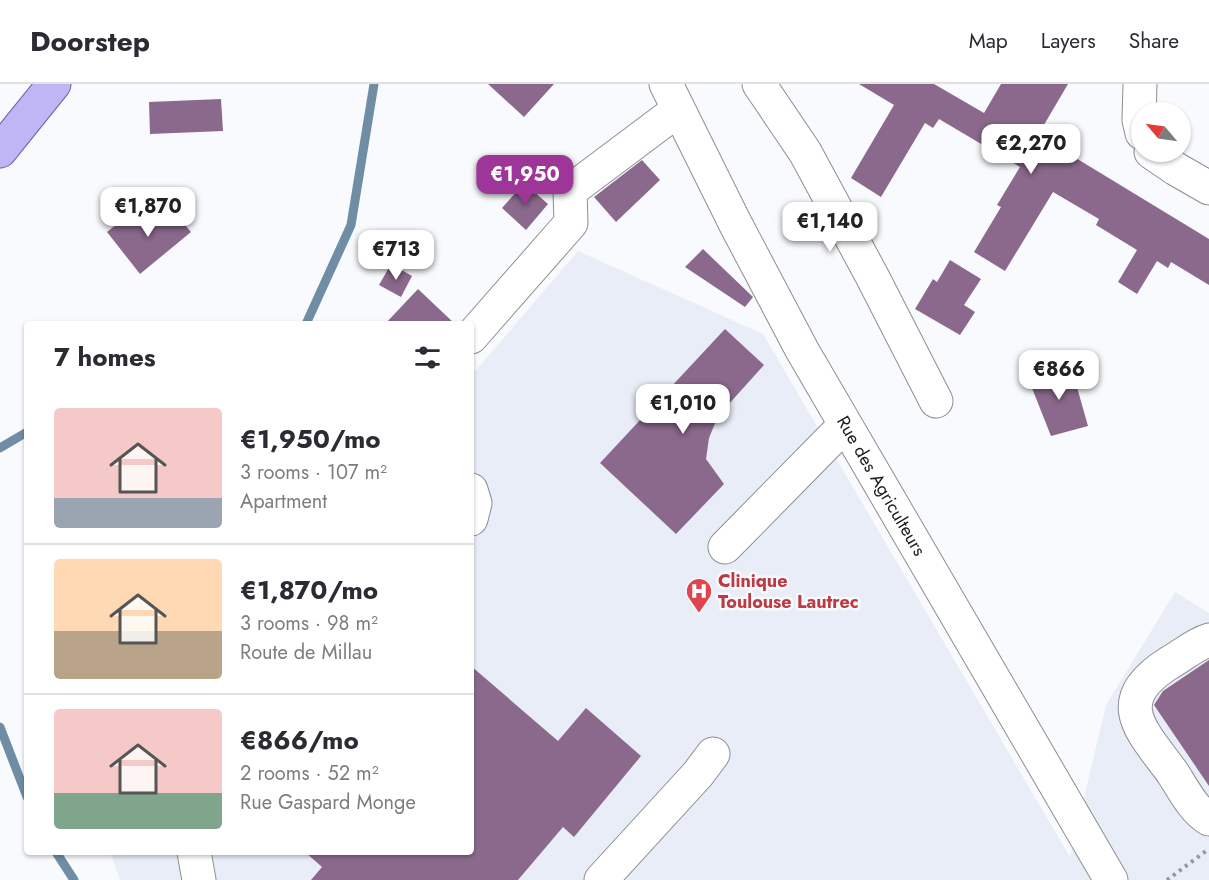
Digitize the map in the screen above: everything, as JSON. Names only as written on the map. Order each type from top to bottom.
[{"type":"main road","points":[[0,125],[27,84]]},
{"type":"main road","points":[[0,151],[54,84]]},
{"type":"street","points":[[759,84],[804,152],[872,276],[936,401]]},
{"type":"street","points":[[1140,84],[1140,102]]},
{"type":"street","points":[[474,334],[571,223],[570,191],[672,97]]},
{"type":"street","name":"Rue des Agriculteurs","points":[[672,97],[796,339],[1103,876]]},
{"type":"street","points":[[1166,162],[1209,189]]},
{"type":"street","points":[[725,548],[845,425]]},
{"type":"street","points":[[1209,640],[1161,668],[1149,679],[1139,692],[1134,711],[1139,727],[1195,806],[1209,819]]},
{"type":"street","points":[[601,880],[698,774],[713,754]]},
{"type":"street","points":[[195,855],[199,880]]},
{"type":"path","points":[[1167,880],[1209,849]]},
{"type":"shaded area","name":"Clinique Toulouse Lautrec","points":[[578,251],[763,334],[1070,857],[1106,705],[1175,592],[1209,613],[1209,880],[120,880],[111,855],[474,855],[474,372]]},
{"type":"building","points":[[488,84],[554,84],[524,117]]},
{"type":"building","points":[[859,84],[934,84],[984,113],[1001,84],[1068,84],[1038,135],[1209,239],[1209,285],[1171,262],[1168,268],[1157,261],[1137,294],[1118,282],[1137,250],[1096,225],[1099,219],[1053,192],[1005,271],[974,252],[1001,207],[997,205],[1020,167],[939,119],[933,128],[925,123],[881,197],[851,178],[894,105]]},
{"type":"building","points":[[221,99],[223,131],[150,134],[149,102]]},
{"type":"building","points":[[642,160],[660,180],[616,222],[594,197]]},
{"type":"building","points":[[524,183],[548,204],[526,230],[502,208]]},
{"type":"building","points":[[137,208],[151,226],[172,209],[191,232],[140,274],[107,232]]},
{"type":"building","points":[[703,249],[753,297],[745,307],[685,267]]},
{"type":"building","points":[[950,260],[981,279],[964,305],[975,312],[960,335],[915,309],[933,279],[937,282]]},
{"type":"building","points":[[391,264],[412,276],[401,297],[379,285]]},
{"type":"building","points":[[418,289],[452,321],[388,321]]},
{"type":"building","points":[[725,329],[764,365],[718,416],[709,438],[706,459],[724,484],[676,534],[600,463]]},
{"type":"building","points":[[1071,366],[1088,426],[1051,436],[1028,378]]},
{"type":"building","points":[[1209,660],[1209,786],[1154,705],[1163,691]]},
{"type":"building","points":[[474,669],[558,741],[586,708],[641,756],[574,837],[563,827],[518,880],[311,880],[322,867],[308,855],[474,855]]},
{"type":"waterway","points":[[307,321],[351,225],[374,84]]},
{"type":"waterway","points":[[0,448],[24,434]]},
{"type":"waterway","points":[[0,727],[24,789]]},
{"type":"waterway","points":[[58,855],[74,880]]},
{"type":"place","name":"Clinique Toulouse Lautrec","points":[[699,614]]}]
